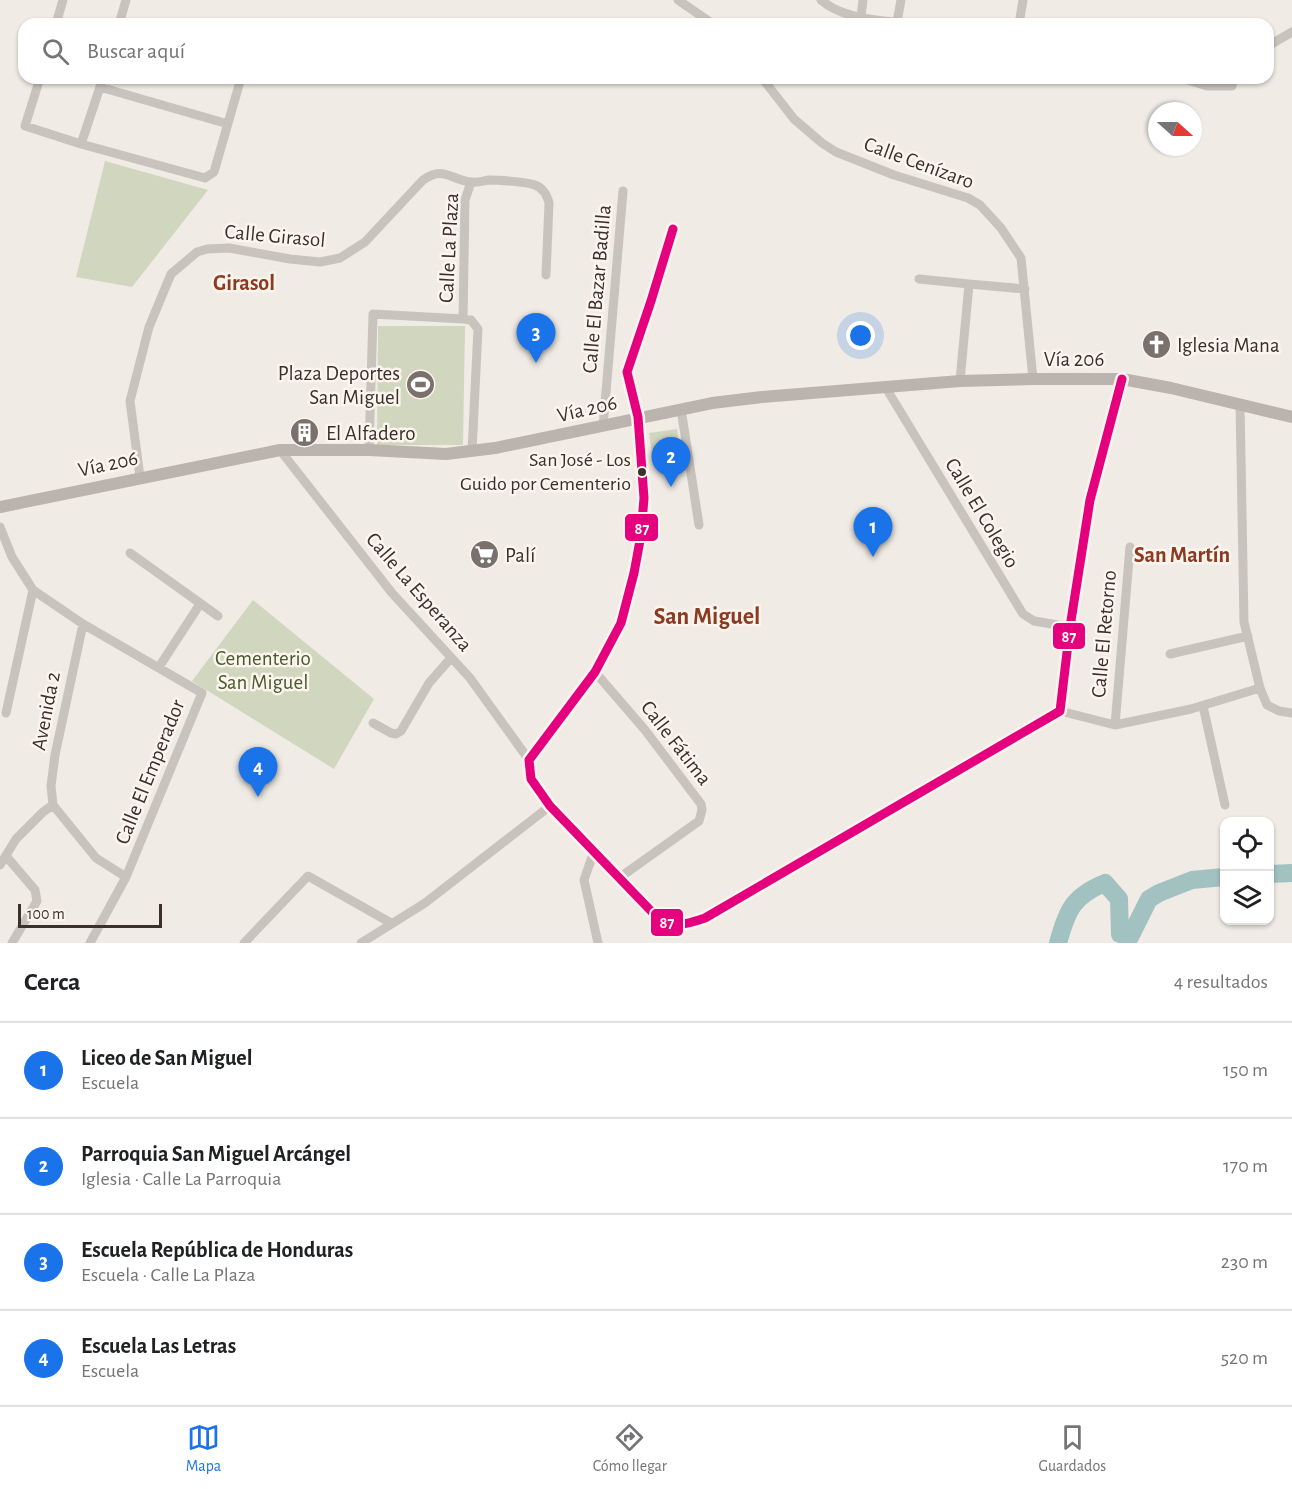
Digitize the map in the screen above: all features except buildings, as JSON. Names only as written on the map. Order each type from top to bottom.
[{"type":"main road","name":"Vía 206","points":[[0,507],[280,450],[369,450],[446,454],[603,427],[638,417],[681,409],[762,397],[960,381],[1122,379],[1171,388],[1292,417]]},
{"type":"street","points":[[58,18],[63,0]]},
{"type":"street","points":[[121,18],[126,0]]},
{"type":"street","points":[[678,0],[704,18]]},
{"type":"street","points":[[821,0],[842,12],[868,18]]},
{"type":"street","points":[[861,17],[863,0]]},
{"type":"street","points":[[898,18],[901,0]]},
{"type":"street","points":[[1020,18],[1023,0]]},
{"type":"street","points":[[1274,43],[1292,33]]},
{"type":"street","points":[[38,84],[26,126],[81,144],[205,178],[214,172],[239,84]]},
{"type":"street","points":[[81,144],[101,84]]},
{"type":"street","points":[[108,84],[228,124]]},
{"type":"street","name":"Calle Cenízaro","points":[[767,84],[794,119],[836,152],[894,175],[968,198],[980,205],[1001,228],[1021,258],[1033,379]]},
{"type":"street","points":[[1200,84],[1207,86],[1220,84]]},
{"type":"street","name":"Calle Girasol","points":[[140,477],[130,401],[149,327],[171,274],[197,252],[229,248],[320,262],[340,258],[365,242],[430,175],[440,172],[471,183],[491,180],[535,185],[547,196],[549,203],[546,275]]},
{"type":"street","name":"Calle La Plaza","points":[[471,183],[465,200],[463,319],[471,320],[478,329],[472,451]]},
{"type":"street","name":"Calle El Bazar Badilla","points":[[603,427],[623,191]]},
{"type":"street","points":[[529,760],[595,672],[621,623],[641,535],[644,498],[638,417],[627,372],[673,229]]},
{"type":"street","points":[[919,279],[1025,289]]},
{"type":"street","points":[[960,381],[969,284]]},
{"type":"street","points":[[369,450],[373,314],[463,319]]},
{"type":"street","points":[[1122,379],[1090,500],[1070,627],[1060,711],[1115,725],[1203,706],[1260,688]]},
{"type":"street","name":"Calle El Colegio","points":[[886,388],[1023,614],[1034,621],[1070,627]]},
{"type":"street","points":[[1240,404],[1244,622],[1260,688],[1267,705],[1279,711],[1292,713]]},
{"type":"street","points":[[681,409],[699,525]]},
{"type":"street","name":"Calle La Esperanza","points":[[280,450],[393,593],[470,678],[529,760],[531,779],[550,806],[662,920],[673,925],[685,925],[705,918],[1060,711]]},
{"type":"street","name":"Calle El Emperador","points":[[0,527],[12,557],[33,590],[83,624],[202,693],[126,877],[90,943]]},
{"type":"street","name":"Calle El Retorno","points":[[1115,725],[1130,547]]},
{"type":"street","points":[[130,553],[218,616]]},
{"type":"street","points":[[6,713],[33,590]]},
{"type":"street","points":[[159,667],[200,604]]},
{"type":"street","name":"Avenida 2","points":[[53,805],[51,786],[55,755],[83,624]]},
{"type":"street","points":[[1170,654],[1248,636]]},
{"type":"street","points":[[373,723],[391,733],[396,734],[400,731],[429,682],[451,658]]},
{"type":"street","name":"Calle Fátima","points":[[595,672],[645,730],[700,804],[702,810],[699,821],[619,878]]},
{"type":"street","points":[[1203,706],[1225,806]]},
{"type":"street","points":[[0,865],[16,839],[53,805],[96,858],[126,877]]},
{"type":"street","points":[[361,943],[424,903],[550,806]]},
{"type":"street","points":[[594,851],[584,880],[598,943]]},
{"type":"street","points":[[6,856],[38,896],[12,943]]},
{"type":"street","points":[[244,943],[308,876],[391,923]]},
{"type":"green space","points":[[105,161],[208,190],[132,287],[76,277]]},
{"type":"green space","name":"Plaza Deportes San Miguel","points":[[378,326],[465,326],[463,445],[377,445]]},
{"type":"green space","points":[[677,429],[681,458],[653,462],[649,433]]},
{"type":"green space","name":"Cementerio San Miguel","points":[[253,600],[374,699],[334,769],[192,681]]},
{"type":"waterway","points":[[1274,874],[1292,873]]},
{"type":"waterway","points":[[1058,943],[1068,913],[1078,899],[1105,883],[1119,899],[1120,934],[1130,937],[1149,899],[1192,880],[1220,877]]},
{"type":"transit line","name":"87","points":[[673,229],[627,372],[638,417],[644,498],[641,535],[621,623],[595,672],[529,760],[531,779],[550,806],[653,913],[666,922],[683,924],[705,918],[1060,711],[1070,627],[1090,500],[1122,379]]},
{"type":"place","name":"Iglesia Mana","points":[[1156,345]]},
{"type":"place","name":"Escuela República de Honduras","points":[[536,363]]},
{"type":"place","name":"Plaza Deportes San Miguel","points":[[421,385]]},
{"type":"place","name":"El Alfadero","points":[[305,433]]},
{"type":"place","name":"San José - Los Guido por Cementerio","points":[[642,472]]},
{"type":"place","name":"Parroquia San Miguel Arcángel","points":[[671,487]]},
{"type":"place","name":"Palí","points":[[484,555]]},
{"type":"place","name":"Liceo de San Miguel","points":[[873,557]]},
{"type":"place","name":"Escuela Las Letras","points":[[258,797]]},
{"type":"district","name":"Girasol","points":[[244,283]]},
{"type":"district","name":"San Martín","points":[[1182,555]]},
{"type":"district","name":"San Miguel","points":[[707,617]]}]
